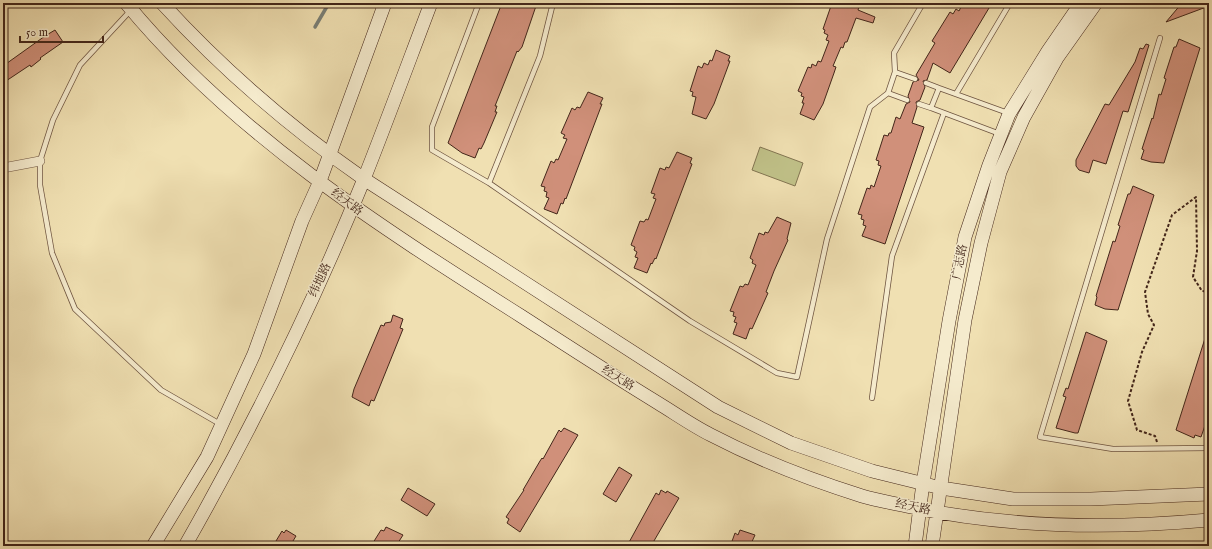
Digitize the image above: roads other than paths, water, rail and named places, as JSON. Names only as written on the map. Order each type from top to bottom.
[{"type":"main road","name":"经天路","points":[[162,3],[198,43],[263,102],[328,154],[364,179],[718,407],[791,444],[872,471],[941,488],[1014,499],[1091,499],[1209,494]]},
{"type":"main road","points":[[153,546],[207,458],[254,354],[302,221],[320,181],[328,154],[386,3]]},
{"type":"main road","name":"纬地路","points":[[185,546],[229,469],[280,366],[364,179],[431,3]]},
{"type":"main road","name":"广志路","points":[[915,546],[923,483],[949,321],[965,237],[989,165],[1009,114],[1048,51],[1081,3]]},
{"type":"main road","name":"广志路","points":[[932,546],[965,320],[981,243],[1000,172],[1024,117],[1057,58],[1096,3]]},
{"type":"main road","name":"经天路","points":[[129,6],[189,72],[246,123],[352,206],[626,384],[711,435],[782,467],[864,496],[937,512],[1011,523],[1081,525],[1157,524],[1209,520]]},
{"type":"street","points":[[3,168],[40,161]]},
{"type":"lane","points":[[479,3],[432,127],[432,150],[489,184],[690,321],[777,373],[797,377],[827,239],[870,107],[888,93],[895,72],[894,53],[923,3]]},
{"type":"lane","points":[[489,184],[540,56],[553,3]]},
{"type":"lane","points":[[956,94],[1010,3]]},
{"type":"lane","points":[[129,6],[80,65],[53,120],[40,161],[40,185],[52,253],[75,309],[161,390],[222,424]]},
{"type":"lane","points":[[1160,38],[1040,437],[1113,449],[1160,450],[1209,448]]},
{"type":"lane","points":[[895,72],[914,79]]},
{"type":"lane","points":[[926,83],[1009,114]]},
{"type":"lane","points":[[931,108],[939,88]]},
{"type":"lane","points":[[888,93],[907,100]]},
{"type":"lane","points":[[919,104],[1001,134]]},
{"type":"lane","points":[[872,398],[892,256],[944,113]]},
{"type":"waterway","points":[[315,27],[329,3]]}]
